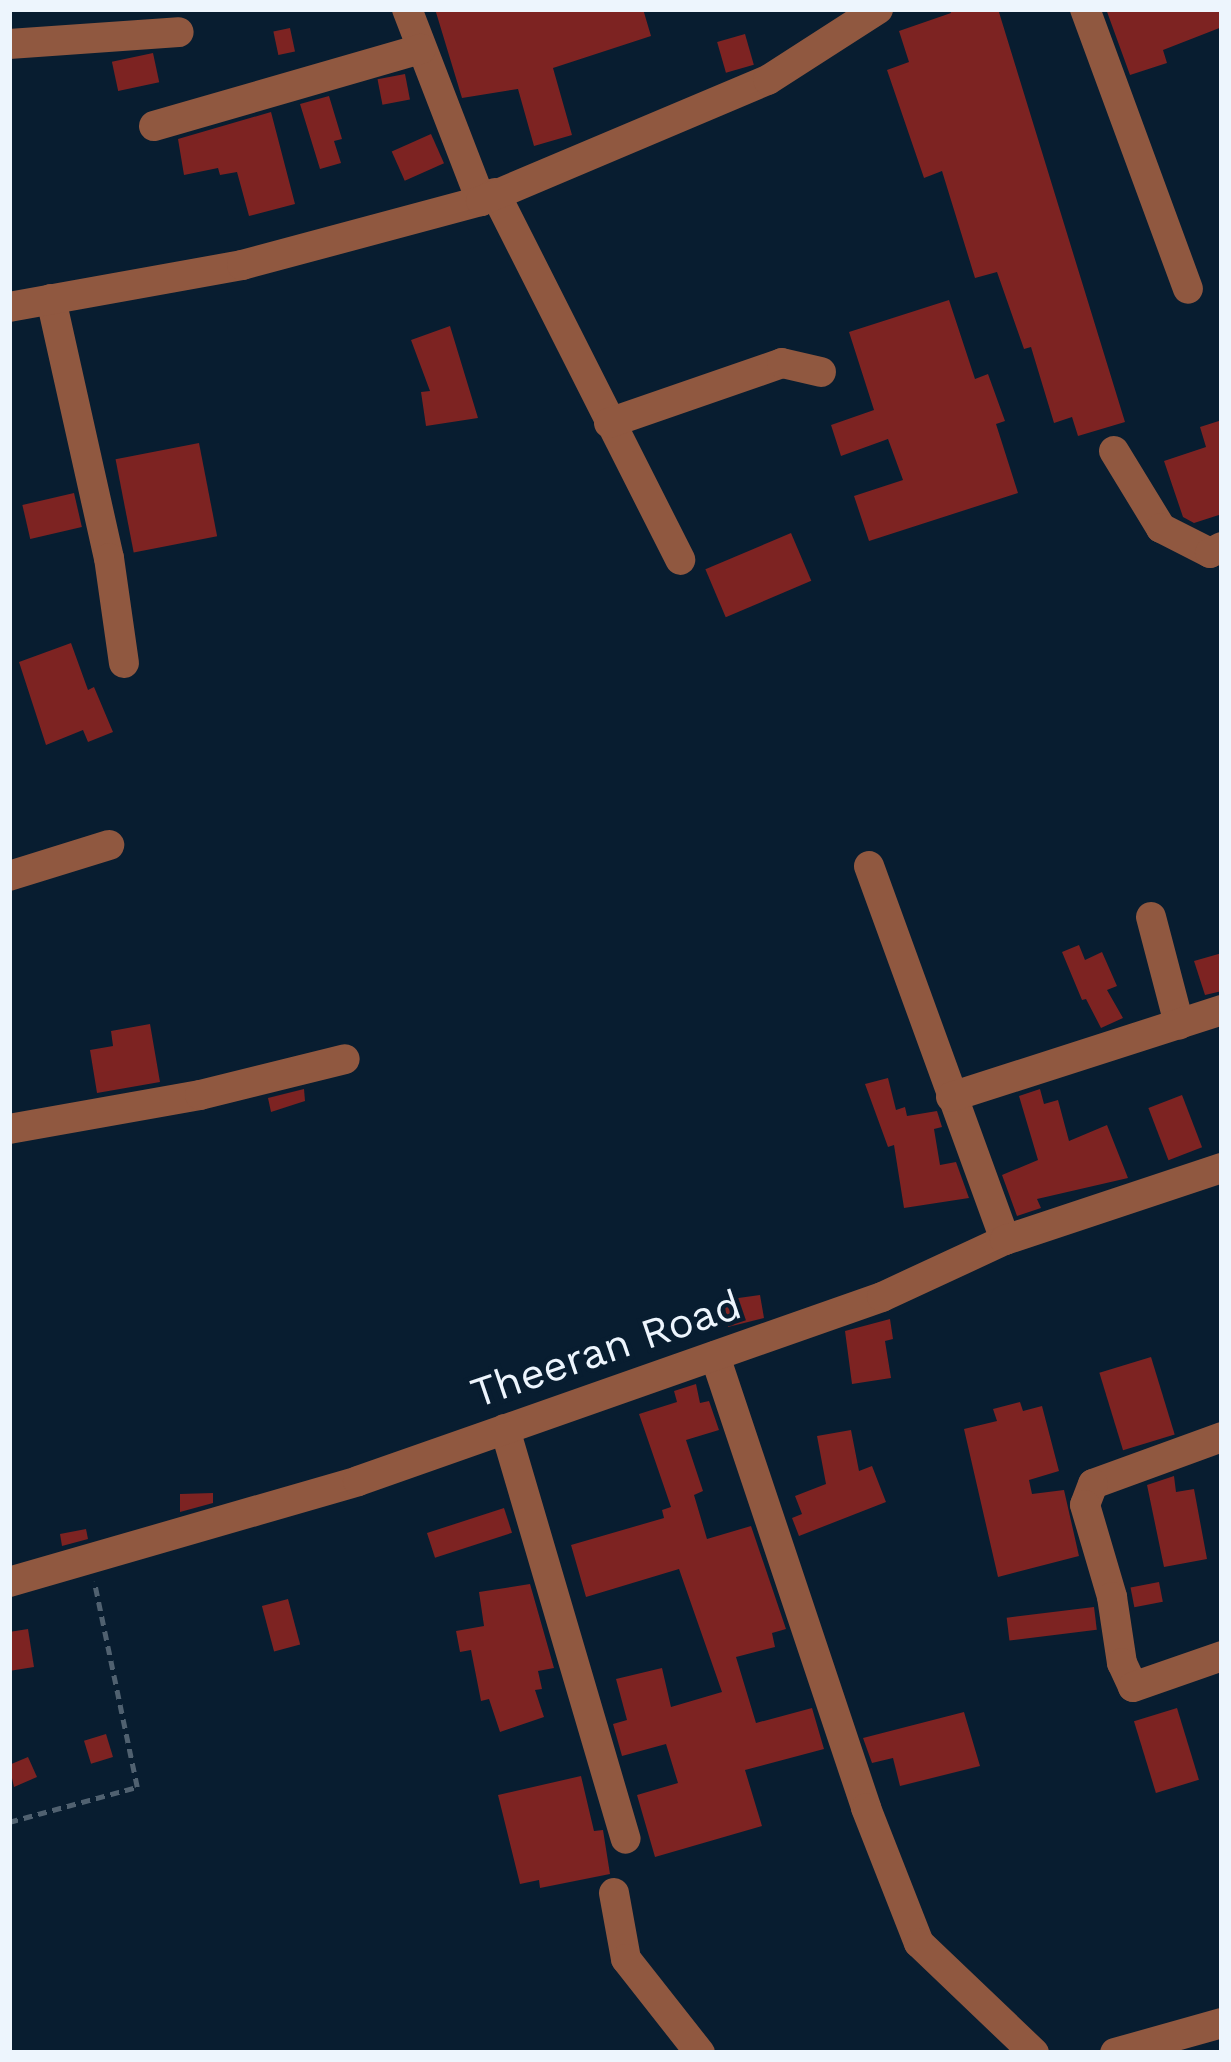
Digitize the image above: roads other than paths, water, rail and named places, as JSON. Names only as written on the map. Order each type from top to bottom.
[{"type":"street","points":[[407,9],[488,197],[680,560]]},
{"type":"street","points":[[9,307],[242,265],[488,197],[768,80],[878,9]]},
{"type":"street","points":[[1085,9],[1187,289]]},
{"type":"street","points":[[9,44],[179,32]]},
{"type":"street","points":[[154,125],[421,49]]},
{"type":"street","points":[[51,299],[109,559],[124,663]]},
{"type":"street","points":[[609,423],[762,368],[800,363],[821,372]]},
{"type":"street","points":[[1114,451],[1161,528],[1210,553],[1222,547]]},
{"type":"street","points":[[9,876],[109,845]]},
{"type":"street","points":[[868,866],[1005,1240]]},
{"type":"street","points":[[1151,917],[1179,1024]]},
{"type":"street","points":[[951,1096],[1222,1010]]},
{"type":"street","points":[[9,1129],[218,1091],[345,1059]]},
{"type":"street","name":"Theeran Road","points":[[9,1582],[358,1481],[882,1297],[1005,1240],[1222,1168]]},
{"type":"street","points":[[716,1356],[866,1808],[920,1943],[1027,2051]]},
{"type":"street","points":[[505,1430],[626,1839]]},
{"type":"street","points":[[1222,1437],[1093,1484],[1084,1505],[1132,1687],[1222,1656]]},
{"type":"street","points":[[614,1893],[626,1959],[700,2053]]},
{"type":"street","points":[[1115,2053],[1222,2023]]}]
